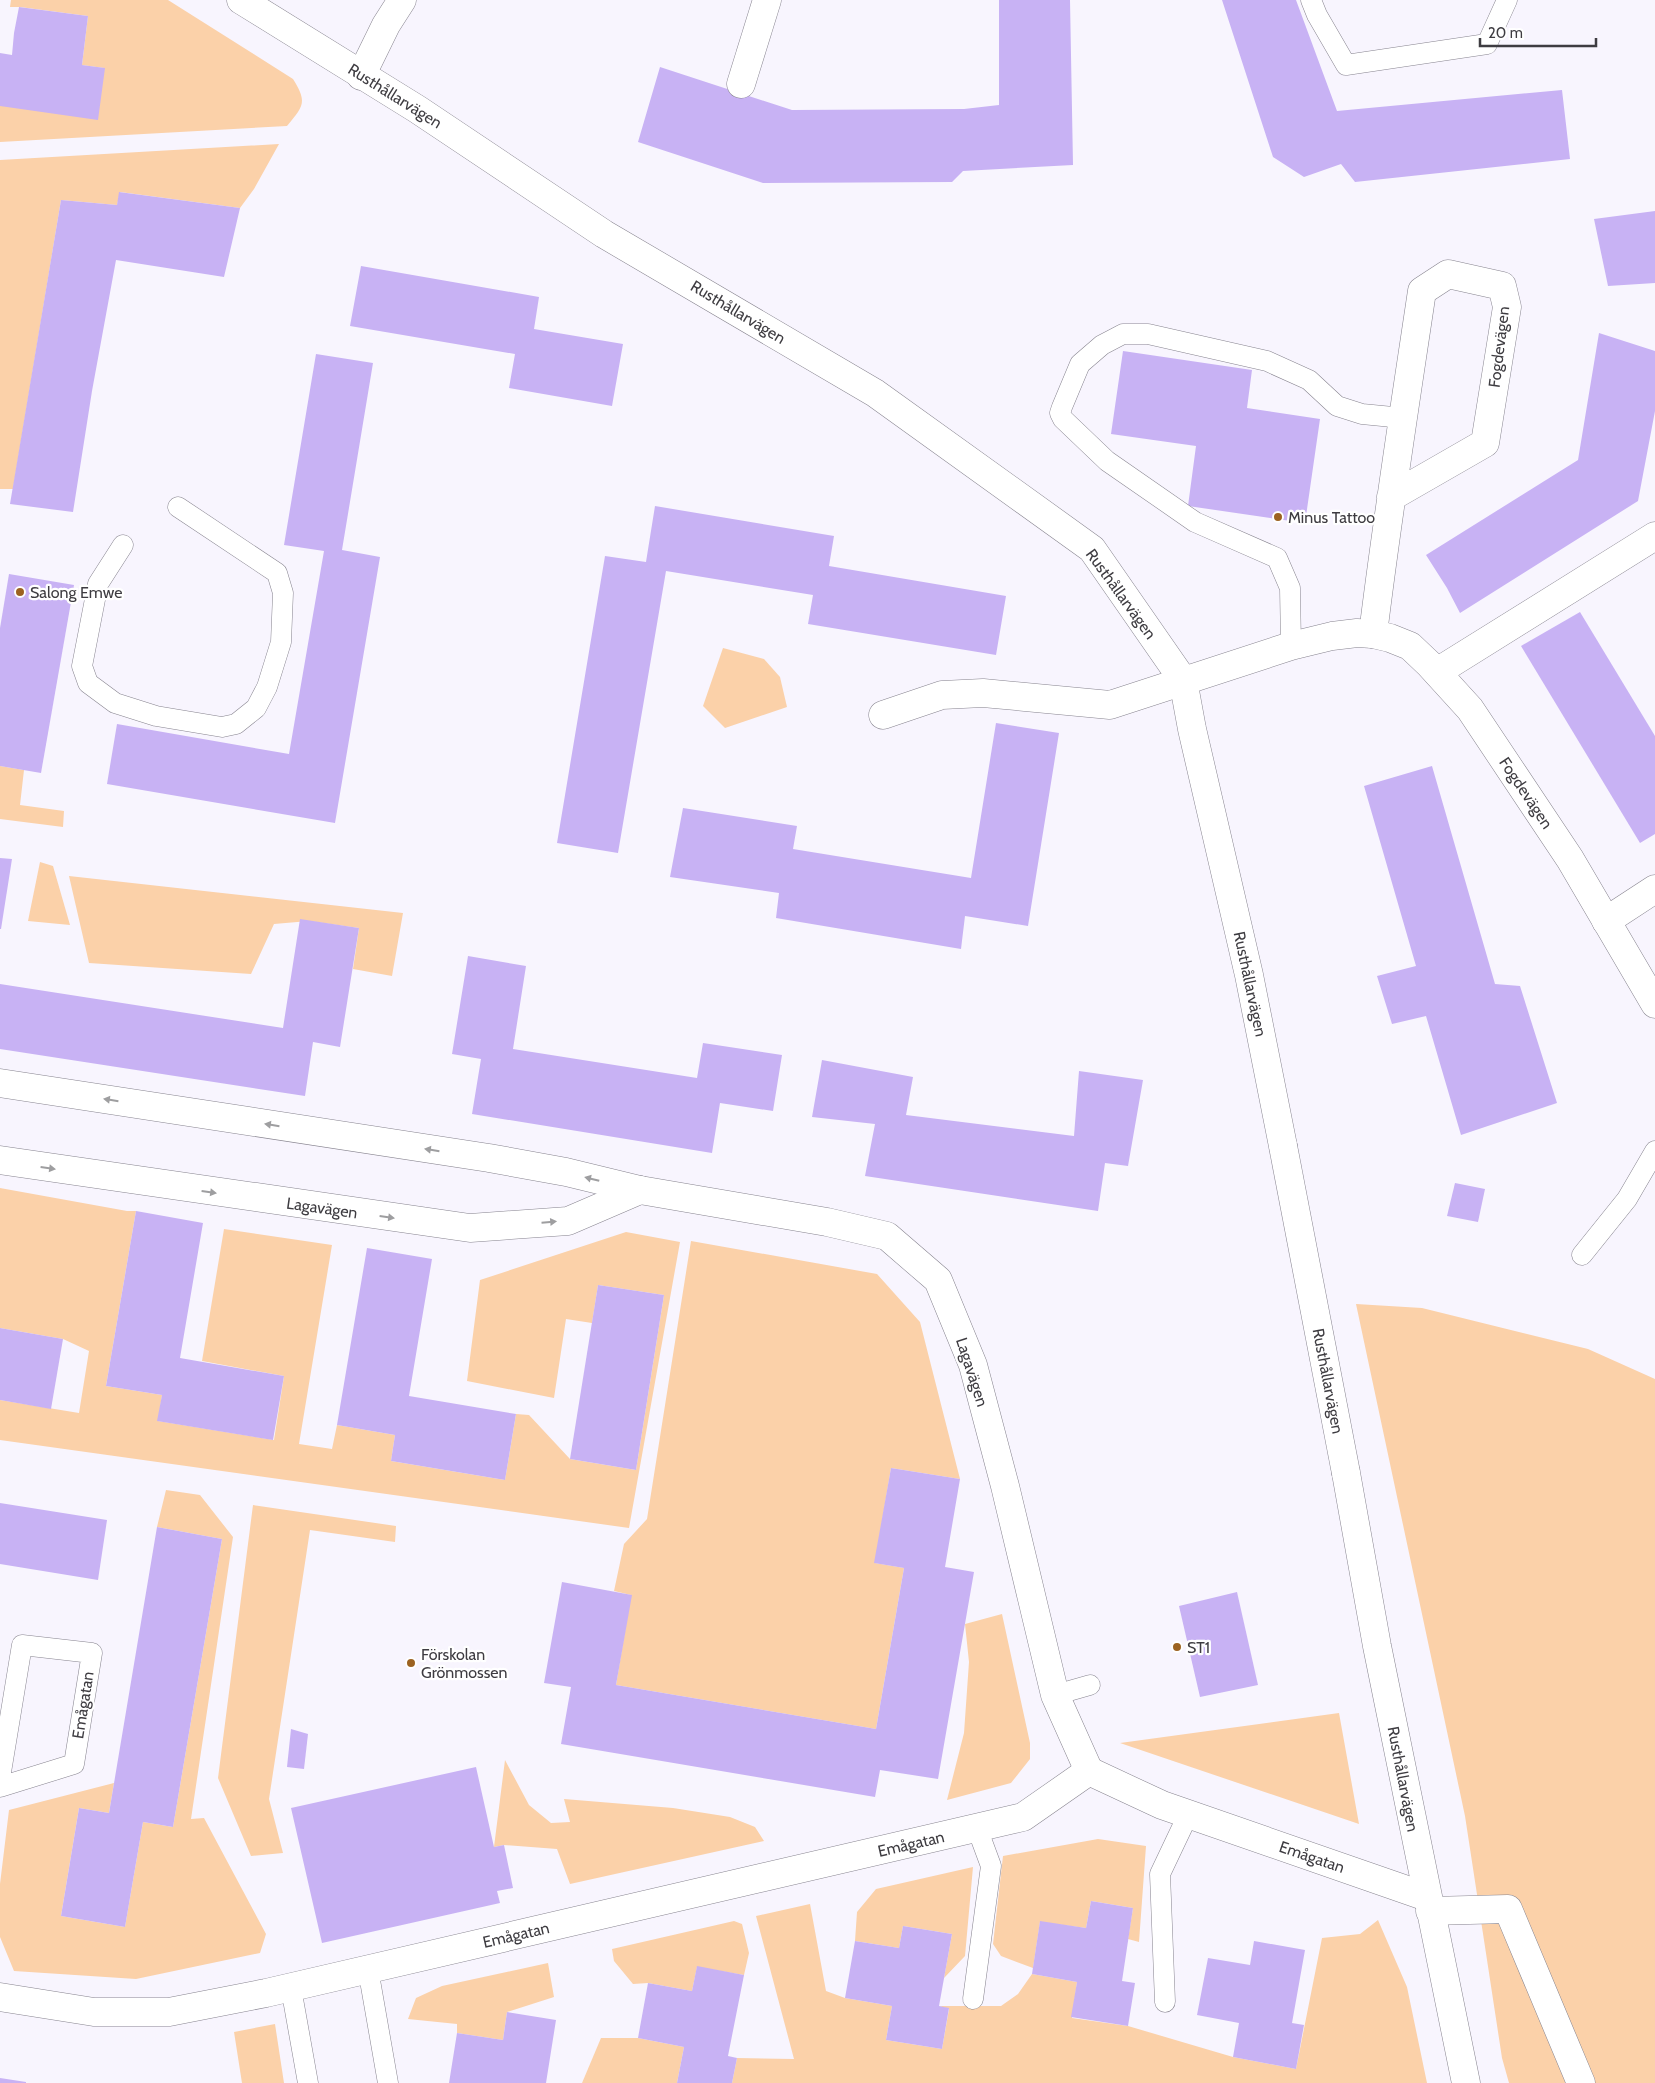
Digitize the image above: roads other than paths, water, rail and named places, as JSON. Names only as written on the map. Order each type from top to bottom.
[{"type":"street","name":"Rusthållarvägen","points":[[241,0],[417,109],[604,234],[875,393],[1092,549],[1183,680],[1192,729],[1249,975],[1346,1473],[1377,1646],[1428,1904],[1466,2083]]},
{"type":"street","points":[[361,76],[386,26],[402,0]]},
{"type":"street","points":[[741,84],[766,0]]},
{"type":"street","name":"Fogdevägen","points":[[1373,634],[1391,497],[1422,291],[1448,274],[1502,286],[1507,307],[1485,443],[1391,497]]},
{"type":"street","points":[[1437,672],[1655,536]]},
{"type":"street","name":"Fogdevägen","points":[[1183,680],[1291,646],[1332,636],[1357,633],[1373,634],[1410,646],[1437,672],[1470,709],[1570,859],[1655,1004]]},
{"type":"street","points":[[883,715],[942,695],[983,693],[1110,704],[1183,680]]},
{"type":"street","points":[[1606,920],[1655,889]]},
{"type":"street","name":"Lagavägen","points":[[0,1083],[489,1158],[566,1172],[640,1190],[827,1222],[887,1236],[938,1280],[973,1365],[1005,1486],[1055,1695],[1089,1771]]},
{"type":"street","name":"Lagavägen","points":[[0,1160],[470,1228],[568,1221],[640,1190]]},
{"type":"street","name":"Emågatan","points":[[0,1998],[94,2012],[169,2012],[290,1988],[1023,1817],[1089,1771],[1162,1805],[1428,1904],[1508,1910],[1581,2083]]},
{"type":"lane","points":[[1311,0],[1317,15],[1346,65],[1487,44],[1507,0]]},
{"type":"lane","points":[[1291,646],[1290,588],[1277,558],[1195,522],[1107,461],[1062,419],[1060,413],[1080,364],[1102,345],[1122,334],[1148,334],[1268,361],[1309,380],[1337,406],[1362,414],[1403,418]]},
{"type":"lane","points":[[123,545],[98,584],[82,666],[88,683],[115,703],[156,716],[222,728],[236,724],[256,708],[267,687],[281,642],[283,593],[277,573],[178,507]]},
{"type":"lane","points":[[1582,1256],[1626,1199],[1655,1152]]},
{"type":"lane","name":"Emågatan","points":[[0,1778],[22,1646],[92,1653],[74,1764],[0,1788]]},
{"type":"lane","points":[[1055,1695],[1090,1684]]},
{"type":"lane","points":[[1165,2002],[1160,1874],[1188,1814]]},
{"type":"lane","points":[[973,1999],[991,1866],[977,1828]]},
{"type":"lane","points":[[368,1969],[388,2083]]},
{"type":"lane","points":[[290,1988],[308,2083]]},
{"type":"place","name":"Minus Tattoo","points":[[1278,517]]},
{"type":"place","name":"Salong Emwe","points":[[20,592]]},
{"type":"place","name":"ST1","points":[[1177,1647]]},
{"type":"place","name":"Förskolan Grönmossen","points":[[411,1663]]}]
